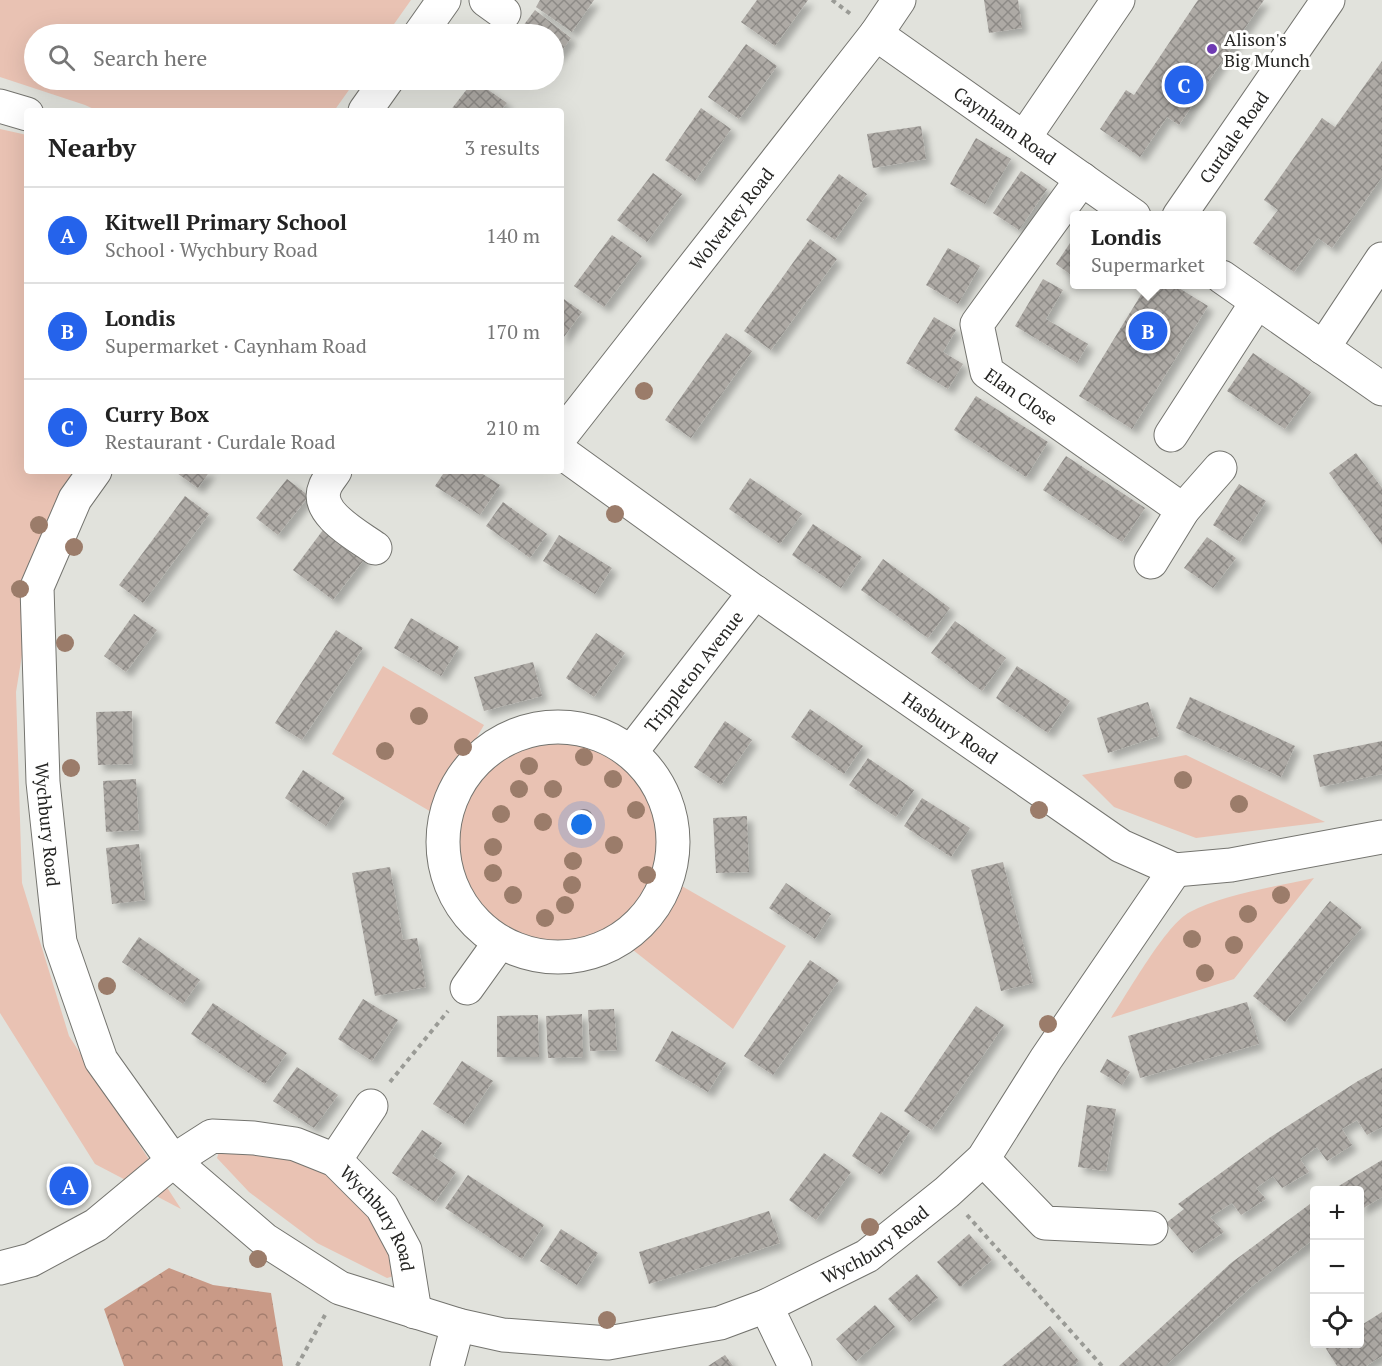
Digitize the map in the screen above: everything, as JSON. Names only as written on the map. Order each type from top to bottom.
[{"type":"street","points":[[427,24],[444,0]]},
{"type":"street","name":"Wolverley Road","points":[[564,432],[876,34],[899,0]]},
{"type":"street","points":[[1024,138],[1118,0]]},
{"type":"street","name":"Curdale Road","points":[[1182,211],[1328,0]]},
{"type":"street","name":"Caynham Road","points":[[876,34],[1127,211]]},
{"type":"street","points":[[367,108],[380,90]]},
{"type":"street","points":[[0,106],[24,113]]},
{"type":"street","name":"Elan Close","points":[[1082,179],[977,324],[987,372],[1183,510]]},
{"type":"street","points":[[1323,348],[1382,259]]},
{"type":"street","points":[[1226,280],[1382,389]]},
{"type":"street","points":[[1171,435],[1257,302]]},
{"type":"street","name":"Hasbury Road","points":[[564,454],[755,592],[1121,846],[1175,870],[1231,866],[1382,837]]},
{"type":"street","points":[[1151,562],[1183,510],[1220,468]]},
{"type":"street","name":"Wychbury Road","points":[[93,474],[75,499],[37,587],[43,782],[60,942],[100,1060],[173,1161],[265,1240],[340,1288],[458,1325],[503,1335],[608,1343],[720,1323],[766,1306],[867,1256],[983,1160],[1046,1059],[1175,870]]},
{"type":"street","points":[[334,474],[325,488],[323,500],[328,513],[375,548]]},
{"type":"street","name":"Trippleton Avenue","points":[[631,752],[755,592]]},
{"type":"street","points":[[560,726],[598,734],[631,752],[656,781],[671,816],[673,844],[673,854],[663,891],[642,922],[611,945],[575,957],[536,956],[500,942],[471,919],[451,886],[442,849],[446,811],[462,777],[489,749],[523,732],[560,726]]},
{"type":"street","points":[[467,988],[500,942]]},
{"type":"street","points":[[335,1160],[371,1106]]},
{"type":"street","name":"Wychbury Road","points":[[173,1161],[212,1136],[254,1138],[295,1144],[335,1160],[382,1206],[405,1250],[415,1312]]},
{"type":"street","points":[[983,1160],[1045,1223],[1151,1228]]},
{"type":"street","points":[[0,1268],[32,1260],[96,1225],[173,1161]]},
{"type":"street","points":[[766,1306],[795,1366]]},
{"type":"street","points":[[447,1366],[458,1325]]},
{"type":"path","points":[[371,1106],[467,988]]},
{"type":"path","points":[[947,1192],[1102,1366]]},
{"type":"path","points":[[297,1366],[340,1288]]},
{"type":"shaded area","points":[[0,0],[411,0],[394,24],[24,24],[24,85],[0,77]]},
{"type":"shaded area","points":[[39,90],[349,90],[336,108],[92,108]]},
{"type":"shaded area","points":[[0,129],[24,134],[24,474],[79,474],[41,539],[16,692],[22,883],[69,1036],[181,1209],[95,1164],[0,1013]]},
{"type":"shaded area","points":[[383,666],[484,725],[433,813],[332,754]]},
{"type":"shaded area","points":[[549,743],[569,743],[606,754],[623,765],[637,779],[652,805],[659,833],[655,872],[648,890],[637,907],[623,921],[606,932],[588,939],[569,943],[549,943],[512,932],[495,921],[481,907],[470,890],[463,872],[459,853],[459,833],[470,796],[481,779],[495,765],[512,754],[530,747]]},
{"type":"shaded area","points":[[1186,755],[1325,822],[1196,838],[1114,807],[1082,775]]},
{"type":"shaded area","points":[[1314,878],[1234,979],[1111,1018],[1159,944],[1180,919],[1190,912],[1233,896]]},
{"type":"shaded area","points":[[680,885],[786,946],[733,1029],[633,950]]},
{"type":"shaded area","points":[[262,1147],[339,1179],[392,1238],[394,1276],[387,1278],[317,1243],[249,1192],[217,1158],[219,1152]]},
{"type":"green space","points":[[169,1268],[213,1285],[271,1293],[283,1366],[124,1366],[104,1309]]},
{"type":"building","points":[[540,0],[594,0],[572,32],[564,24],[560,24],[536,7]]},
{"type":"building","points":[[757,0],[808,0],[775,46],[741,22]]},
{"type":"building","points":[[984,0],[1018,0],[1022,28],[989,33]]},
{"type":"building","points":[[1198,0],[1264,0],[1179,125],[1167,117],[1140,157],[1100,129],[1126,90],[1134,95]]},
{"type":"building","points":[[535,10],[553,24],[524,24]]},
{"type":"building","points":[[564,33],[571,38],[564,47]]},
{"type":"building","points":[[746,44],[777,66],[739,119],[708,97]]},
{"type":"building","points":[[1382,61],[1382,177],[1332,248],[1318,238],[1294,272],[1253,243],[1278,210],[1264,200],[1322,118],[1335,127]]},
{"type":"building","points":[[466,90],[488,90],[507,103],[503,108],[452,108]]},
{"type":"building","points":[[701,108],[731,129],[695,181],[665,160]]},
{"type":"building","points":[[921,126],[926,159],[873,168],[867,134]]},
{"type":"building","points":[[976,138],[1011,159],[985,204],[950,184]]},
{"type":"building","points":[[1021,171],[1047,189],[1019,230],[993,213]]},
{"type":"building","points":[[653,173],[682,194],[647,242],[617,220]]},
{"type":"building","points":[[839,174],[867,194],[835,240],[806,220]]},
{"type":"building","points":[[612,235],[642,256],[604,307],[574,286]]},
{"type":"building","points":[[810,239],[837,259],[771,350],[744,331]]},
{"type":"building","points":[[1070,243],[1070,274],[1056,264]]},
{"type":"building","points":[[948,248],[980,266],[958,304],[926,285]]},
{"type":"building","points":[[1043,279],[1063,290],[1046,319],[1088,344],[1077,363],[1015,326]]},
{"type":"building","points":[[1145,289],[1180,289],[1208,306],[1132,429],[1079,396]]},
{"type":"building","points":[[564,299],[582,312],[564,337]]},
{"type":"building","points":[[934,317],[956,330],[943,352],[963,364],[948,389],[906,363]]},
{"type":"building","points":[[726,333],[752,351],[691,438],[665,420]]},
{"type":"building","points":[[1253,353],[1311,392],[1285,429],[1227,391]]},
{"type":"building","points":[[976,396],[1048,442],[1026,477],[954,430]]},
{"type":"building","points":[[1356,453],[1382,488],[1382,545],[1329,473]]},
{"type":"building","points":[[1066,456],[1145,508],[1122,542],[1043,490]]},
{"type":"building","points":[[178,474],[208,474],[198,488]]},
{"type":"building","points":[[443,474],[483,474],[500,485],[480,515],[435,486]]},
{"type":"building","points":[[750,478],[802,514],[780,544],[729,509]]},
{"type":"building","points":[[287,479],[309,496],[278,535],[256,518]]},
{"type":"building","points":[[1239,484],[1266,501],[1240,542],[1213,525]]},
{"type":"building","points":[[185,496],[209,514],[143,603],[119,585]]},
{"type":"building","points":[[503,502],[547,534],[530,558],[486,526]]},
{"type":"building","points":[[813,524],[862,557],[841,588],[792,555]]},
{"type":"building","points":[[326,526],[366,557],[333,600],[293,570]]},
{"type":"building","points":[[559,535],[612,568],[595,594],[543,561]]},
{"type":"building","points":[[1207,537],[1236,558],[1213,588],[1184,568]]},
{"type":"building","points":[[883,559],[950,608],[928,638],[861,590]]},
{"type":"building","points":[[134,614],[157,630],[126,672],[104,656]]},
{"type":"building","points":[[411,618],[459,647],[441,676],[394,648]]},
{"type":"building","points":[[955,621],[1006,658],[982,691],[931,653]]},
{"type":"building","points":[[336,630],[363,648],[302,740],[275,723]]},
{"type":"building","points":[[596,633],[625,653],[594,697],[566,678]]},
{"type":"building","points":[[533,662],[542,696],[484,711],[474,677]]},
{"type":"building","points":[[1017,666],[1070,701],[1048,733],[996,698]]},
{"type":"building","points":[[1190,697],[1295,746],[1281,777],[1176,728]]},
{"type":"building","points":[[1148,702],[1159,736],[1108,753],[1097,718]]},
{"type":"building","points":[[810,709],[863,746],[844,774],[791,737]]},
{"type":"building","points":[[132,711],[133,764],[98,765],[96,712]]},
{"type":"building","points":[[725,721],[752,740],[721,785],[694,767]]},
{"type":"building","points":[[1382,741],[1382,774],[1320,787],[1313,755]]},
{"type":"building","points":[[868,758],[914,790],[896,817],[849,785]]},
{"type":"building","points":[[303,770],[345,798],[326,826],[285,798]]},
{"type":"building","points":[[136,779],[139,830],[106,832],[103,781]]},
{"type":"building","points":[[922,798],[970,828],[951,857],[904,826]]},
{"type":"building","points":[[747,816],[749,872],[716,873],[713,818]]},
{"type":"building","points":[[139,844],[145,900],[112,904],[106,848]]},
{"type":"building","points":[[1003,862],[1033,983],[1001,991],[971,870]]},
{"type":"building","points":[[390,867],[403,940],[417,938],[426,987],[375,996],[352,873]]},
{"type":"building","points":[[786,883],[831,914],[815,939],[769,908]]},
{"type":"building","points":[[1330,901],[1362,927],[1285,1022],[1253,996]]},
{"type":"building","points":[[139,937],[200,980],[183,1004],[122,962]]},
{"type":"building","points":[[810,960],[839,980],[773,1075],[744,1056]]},
{"type":"building","points":[[363,999],[398,1020],[372,1061],[338,1039]]},
{"type":"building","points":[[1247,1002],[1259,1044],[1140,1078],[1128,1036]]},
{"type":"building","points":[[213,1003],[287,1053],[265,1084],[191,1034]]},
{"type":"building","points":[[976,1006],[1004,1025],[932,1130],[904,1111]]},
{"type":"building","points":[[614,1009],[617,1050],[590,1051],[588,1010]]},
{"type":"building","points":[[582,1014],[583,1057],[548,1058],[546,1016]]},
{"type":"building","points":[[538,1015],[539,1057],[497,1057],[497,1016]]},
{"type":"building","points":[[672,1031],[726,1063],[708,1092],[655,1061]]},
{"type":"building","points":[[1107,1059],[1130,1072],[1122,1085],[1100,1072]]},
{"type":"building","points":[[462,1061],[493,1081],[464,1124],[433,1104]]},
{"type":"building","points":[[297,1067],[338,1095],[314,1128],[273,1101]]},
{"type":"building","points":[[1382,1068],[1382,1127],[1367,1135],[1357,1120],[1342,1129],[1352,1145],[1327,1161],[1317,1147],[1300,1159],[1309,1172],[1282,1188],[1273,1176],[1256,1188],[1266,1199],[1241,1215],[1232,1203],[1210,1217],[1224,1232],[1192,1253],[1166,1223],[1184,1209],[1178,1204],[1269,1138]]},
{"type":"building","points":[[1087,1105],[1116,1109],[1106,1171],[1078,1167]]},
{"type":"building","points":[[881,1112],[910,1131],[881,1175],[852,1156]]},
{"type":"building","points":[[422,1130],[442,1143],[433,1156],[456,1172],[435,1202],[392,1173]]},
{"type":"building","points":[[824,1153],[851,1172],[816,1220],[789,1200]]},
{"type":"building","points":[[1382,1160],[1382,1197],[1364,1208],[1364,1186],[1339,1186]]},
{"type":"building","points":[[468,1175],[544,1225],[522,1259],[445,1208]]},
{"type":"building","points":[[1310,1204],[1310,1242],[1252,1286],[1165,1366],[1119,1366],[1231,1263]]},
{"type":"building","points":[[769,1211],[780,1243],[649,1284],[639,1252]]},
{"type":"building","points":[[561,1229],[598,1253],[577,1285],[540,1261]]},
{"type":"building","points":[[969,1234],[992,1260],[960,1287],[937,1262]]},
{"type":"building","points":[[917,1274],[938,1298],[909,1322],[888,1299]]},
{"type":"building","points":[[875,1305],[895,1327],[856,1361],[836,1339]]},
{"type":"building","points":[[1382,1312],[1382,1356],[1366,1366],[1337,1366],[1326,1348],[1364,1348],[1364,1323]]},
{"type":"building","points":[[1050,1326],[1079,1361],[1073,1366],[1002,1366]]},
{"type":"building","points":[[725,1355],[733,1366],[708,1366]]},
{"type":"place","name":"Alison's Big Munch","points":[[1212,49]]},
{"type":"place","name":"Curry Box","points":[[1184,85]]},
{"type":"place","name":"Londis","points":[[1148,331]]},
{"type":"place","name":"Kitwell Primary School","points":[[69,1186]]}]
